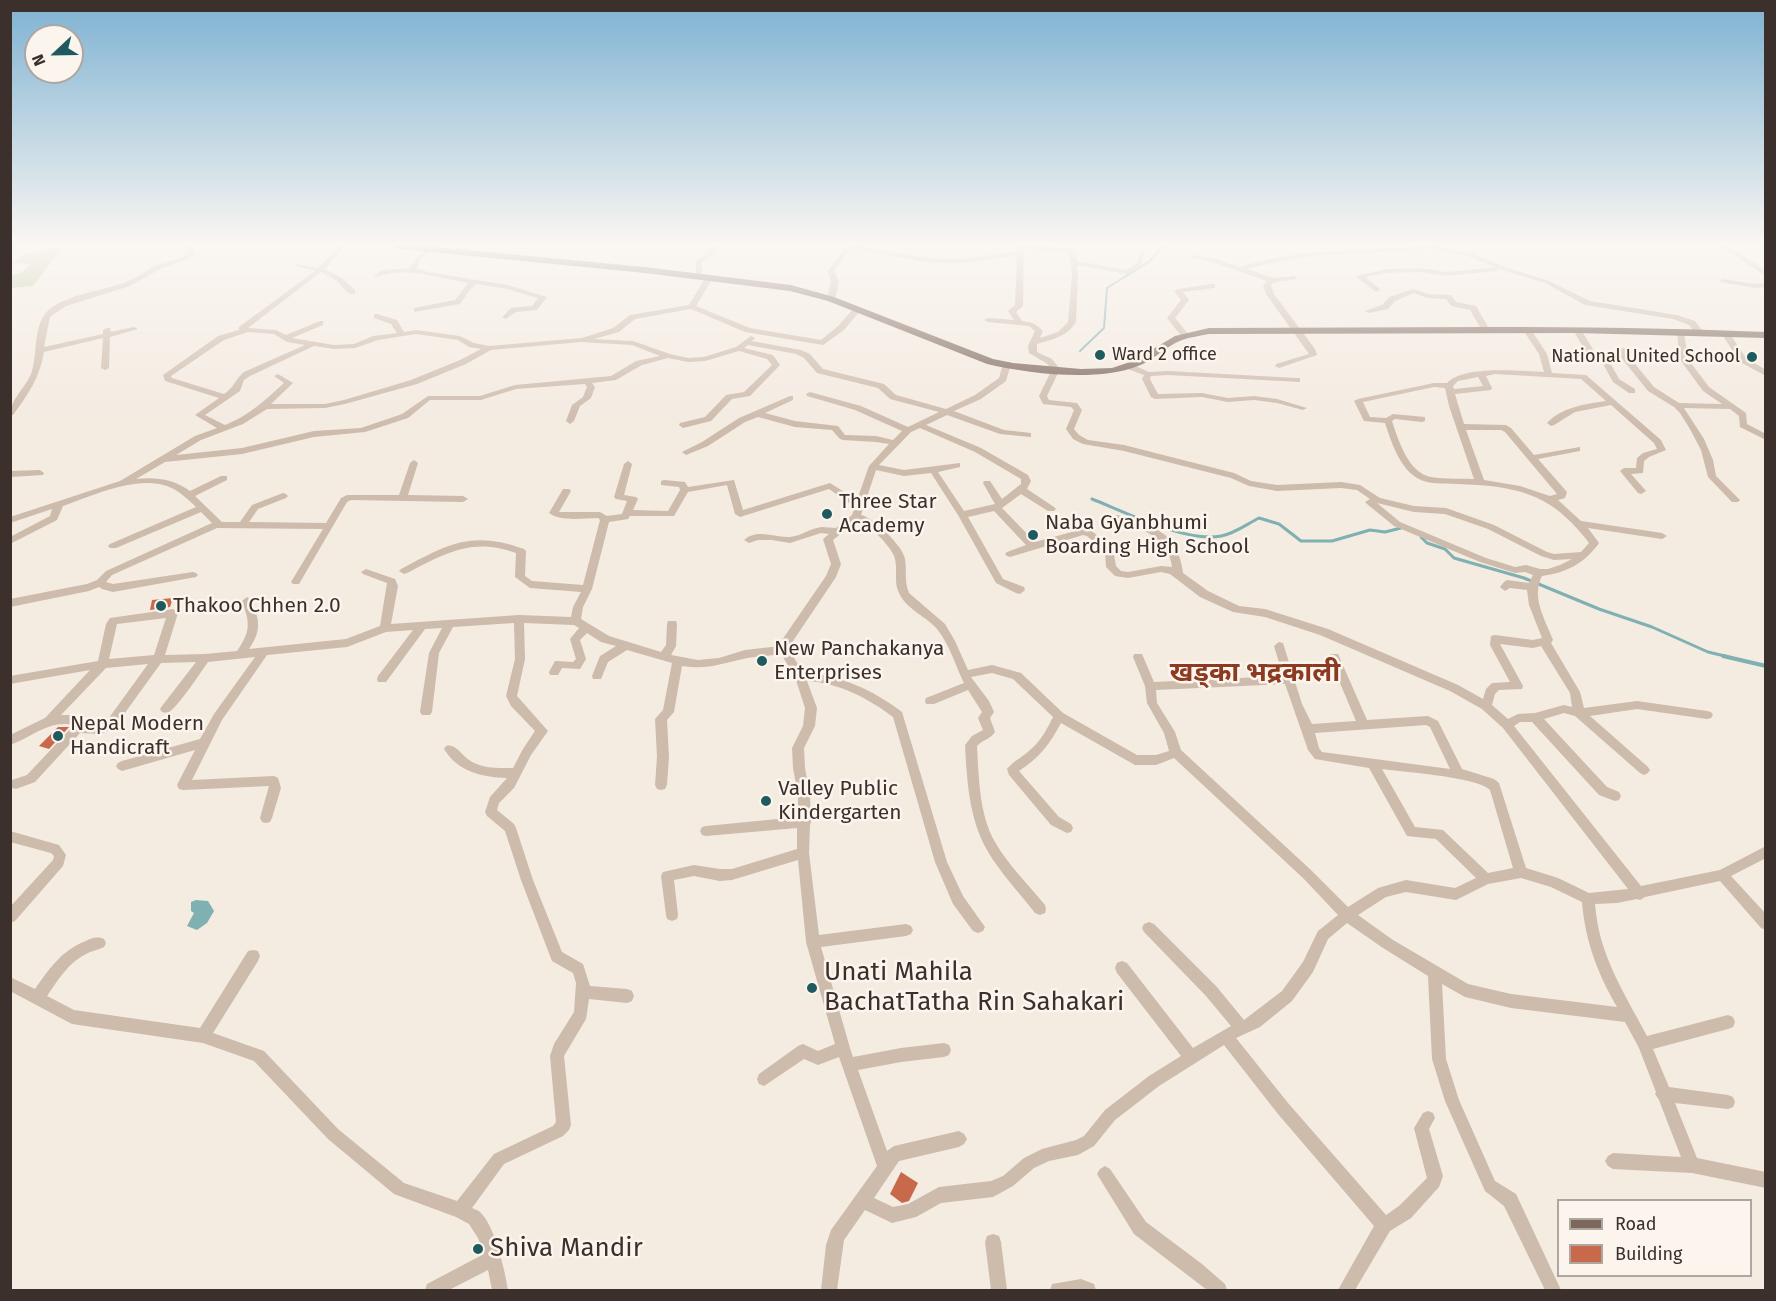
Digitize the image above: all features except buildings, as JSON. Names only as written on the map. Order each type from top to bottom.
[{"type":"main road","points":[[849,307],[991,362],[1056,369],[1113,371],[1137,363],[1185,335],[1209,331],[1577,330],[1766,335]]},
{"type":"street","points":[[10,413],[32,381],[42,350],[43,326],[46,317],[63,307]]},
{"type":"street","points":[[237,332],[271,307]]},
{"type":"street","points":[[417,310],[433,307]]},
{"type":"street","points":[[506,317],[514,310],[535,307]]},
{"type":"street","points":[[583,340],[616,330],[633,317],[692,307],[758,332],[823,343],[857,310]]},
{"type":"street","points":[[1018,307],[1012,311],[1019,322]]},
{"type":"street","points":[[1034,342],[1059,335],[1069,329],[1074,307]]},
{"type":"street","points":[[1179,307],[1171,318],[1185,335]]},
{"type":"street","points":[[1279,307],[1313,355],[1279,366]]},
{"type":"street","points":[[1369,311],[1385,307]]},
{"type":"street","points":[[1466,307],[1473,308],[1486,330]]},
{"type":"street","points":[[1611,307],[1674,317],[1692,323],[1699,332]]},
{"type":"street","points":[[377,316],[394,322],[401,333]]},
{"type":"street","points":[[988,320],[1031,324],[1039,331],[1032,346],[1033,353],[1049,361],[1056,369],[1043,396],[1046,402],[1054,405],[1074,405],[1078,410],[1070,429],[1076,437],[1086,442],[1125,448],[1249,483],[1277,488],[1341,486],[1360,488],[1377,500],[1414,509],[1446,511],[1491,527],[1554,557],[1585,555]]},
{"type":"street","points":[[285,338],[320,322]]},
{"type":"street","points":[[42,350],[107,332],[134,329]]},
{"type":"street","points":[[225,398],[176,383],[168,379],[167,375],[221,338],[237,332],[262,330],[313,344],[355,346],[376,338],[401,333],[428,333],[460,338],[472,345],[489,348],[583,340],[633,343],[668,356],[695,361],[739,350],[770,357],[776,365],[747,394],[729,397],[708,419],[683,425]]},
{"type":"street","points":[[1527,330],[1543,354],[1548,374]]},
{"type":"street","points":[[1577,330],[1591,353],[1605,361],[1616,380],[1632,391]]},
{"type":"street","points":[[105,368],[107,332]]},
{"type":"street","points":[[739,350],[758,332]]},
{"type":"street","points":[[1680,332],[1684,359]]},
{"type":"street","points":[[1725,333],[1743,360],[1766,374]]},
{"type":"street","points":[[747,342],[798,352],[807,356],[820,371],[881,386],[893,397],[948,412],[1003,432],[1028,435]]},
{"type":"street","points":[[222,428],[199,415],[237,389],[240,379],[247,374],[313,344]]},
{"type":"street","points":[[10,520],[123,483],[159,459],[222,428],[248,419],[268,406],[326,406],[345,402],[414,382],[463,362],[489,348]]},
{"type":"street","points":[[1735,500],[1712,477],[1713,465],[1687,414],[1651,389],[1619,351],[1678,356],[1684,359],[1706,389],[1743,415],[1743,425],[1766,438]]},
{"type":"street","points":[[159,459],[242,451],[314,434],[362,430],[405,416],[429,398],[481,398],[514,387],[613,378],[639,363],[668,356]]},
{"type":"street","points":[[885,1167],[843,1048],[813,942],[803,854],[804,795],[798,748],[809,726],[811,708],[800,676],[784,650],[786,643],[831,577],[836,564],[828,539],[857,511],[873,466],[908,430],[978,397],[1003,379],[1007,364]]},
{"type":"street","points":[[1128,366],[1148,374],[1168,373],[1297,380]]},
{"type":"street","points":[[1480,482],[1450,389],[1455,379],[1495,372],[1548,374],[1583,377],[1648,433],[1662,450],[1646,455],[1640,460],[1640,471],[1624,471],[1641,491]]},
{"type":"street","points":[[1148,374],[1147,384],[1155,397],[1202,394],[1228,400],[1254,398],[1277,401],[1303,408]]},
{"type":"street","points":[[1388,422],[1367,419],[1358,401],[1434,385],[1450,389],[1488,388],[1481,375]]},
{"type":"street","points":[[261,410],[289,383],[278,376]]},
{"type":"street","points":[[570,422],[576,405],[587,398],[591,387],[587,381]]},
{"type":"street","points":[[810,394],[839,401],[874,414],[887,424],[908,430]]},
{"type":"street","points":[[686,452],[705,444],[742,420],[790,398]]},
{"type":"street","points":[[1551,423],[1560,415],[1585,406],[1611,403]]},
{"type":"street","points":[[1677,405],[1732,407]]},
{"type":"street","points":[[757,414],[795,424],[835,428],[843,437],[895,443]]},
{"type":"street","points":[[1388,422],[1393,416],[1422,419]]},
{"type":"street","points":[[1388,422],[1395,436],[1396,446],[1418,475],[1430,479],[1480,482],[1550,499],[1580,525],[1594,543],[1585,555],[1559,571],[1535,581],[1506,584],[1505,587]]},
{"type":"street","points":[[918,424],[978,450],[1025,477],[1027,481],[998,506],[962,515]]},
{"type":"street","points":[[1461,427],[1506,428],[1562,492],[1562,496],[1550,499]]},
{"type":"street","points":[[1532,458],[1577,449]]},
{"type":"street","points":[[402,498],[414,463]]},
{"type":"street","points":[[566,491],[554,513],[568,516],[600,515],[605,519],[625,517],[633,499],[619,497],[628,464]]},
{"type":"street","points":[[873,466],[904,473],[957,465]]},
{"type":"street","points":[[933,470],[962,515],[999,582],[1020,590]]},
{"type":"street","points":[[10,474],[40,473]]},
{"type":"street","points":[[188,496],[224,478]]},
{"type":"street","points":[[664,483],[730,482],[740,514],[830,486],[870,522],[900,557],[898,583],[905,596],[942,628],[968,680],[985,704],[988,712],[984,718],[989,732],[976,739],[971,745],[974,785],[983,828],[991,847],[1040,909]]},
{"type":"street","points":[[123,483],[173,485],[202,508],[217,522],[216,525]]},
{"type":"street","points":[[987,483],[998,506],[1033,546]]},
{"type":"street","points":[[627,513],[671,514],[683,484]]},
{"type":"street","points":[[1020,489],[1051,509]]},
{"type":"street","points":[[243,524],[255,507],[284,496]]},
{"type":"street","points":[[296,582],[344,500],[350,497],[463,499]]},
{"type":"street","points":[[1370,502],[1397,524],[1483,560],[1515,570],[1526,568],[1535,581],[1534,605],[1548,640],[1533,644],[1495,639],[1495,645],[1518,686],[1496,686],[1490,692],[1486,706]]},
{"type":"street","points":[[10,541],[54,518],[58,506]]},
{"type":"street","points":[[113,546],[202,508]]},
{"type":"street","points":[[1117,518],[1144,525],[1166,539],[1178,557],[1178,574]]},
{"type":"street","points":[[554,672],[559,664],[576,666],[581,659],[575,639],[581,625],[578,607],[587,589],[605,519]]},
{"type":"street","points":[[10,603],[89,587],[100,582],[109,573],[216,525],[329,526]]},
{"type":"street","points":[[1580,525],[1662,536]]},
{"type":"street","points":[[749,540],[757,537],[790,540],[821,530],[836,531]]},
{"type":"street","points":[[1589,536],[1622,530]]},
{"type":"street","points":[[1010,554],[1083,532],[1090,534],[1110,551],[1111,567],[1118,574],[1128,575],[1161,569],[1173,571],[1204,594],[1237,609],[1265,613],[1324,632],[1454,688],[1486,706],[1507,725],[1640,894]]},
{"type":"street","points":[[404,571],[436,554],[463,544],[492,542],[521,551],[520,577],[530,584],[587,589]]},
{"type":"street","points":[[366,572],[392,581],[385,628]]},
{"type":"street","points":[[100,582],[106,587],[113,588],[193,574]]},
{"type":"street","points":[[240,655],[251,640],[256,621],[247,601]]},
{"type":"street","points":[[10,741],[50,719],[103,664],[111,624],[114,621],[171,612],[173,616],[158,659],[110,725],[101,729],[79,728]]},
{"type":"street","points":[[10,680],[103,664],[240,655],[347,643],[385,628],[519,620],[581,625],[605,639],[625,646],[665,655],[678,661],[703,664],[745,654],[784,650]]},
{"type":"street","points":[[460,1210],[499,1159],[558,1131],[564,1125],[557,1056],[559,1049],[579,1019],[584,992],[578,969],[561,960],[551,945],[526,880],[510,828],[491,812],[494,801],[510,784],[542,732],[511,696],[520,659],[519,620]]},
{"type":"street","points":[[426,712],[434,653],[450,623]]},
{"type":"street","points":[[665,655],[671,646],[672,624]]},
{"type":"street","points":[[382,679],[422,625]]},
{"type":"street","points":[[1544,641],[1575,692],[1580,713],[1644,770]]},
{"type":"street","points":[[597,676],[604,659],[625,646]]},
{"type":"street","points":[[1278,646],[1314,750],[1319,756],[1460,775],[1490,783],[1495,787],[1521,872]]},
{"type":"street","points":[[263,653],[218,717],[183,785],[274,781],[275,788],[266,818]]},
{"type":"street","points":[[1138,657],[1150,686],[1152,703],[1170,732],[1176,753],[1308,875],[1347,915],[1388,944],[1465,990],[1511,1001],[1629,1016]]},
{"type":"street","points":[[1334,657],[1363,724]]},
{"type":"street","points":[[166,709],[205,658]]},
{"type":"street","points":[[660,785],[663,757],[661,719],[668,712],[678,661]]},
{"type":"street","points":[[930,700],[992,669],[1017,676],[1059,716],[1135,760],[1147,762],[1176,753]]},
{"type":"street","points":[[800,676],[818,677],[880,701],[898,715],[941,862],[958,900],[978,927]]},
{"type":"street","points":[[1150,686],[1289,680]]},
{"type":"street","points":[[1507,725],[1518,718],[1534,717],[1564,709],[1580,713],[1636,705],[1707,715]]},
{"type":"street","points":[[1059,716],[1041,750],[1013,772],[1055,821],[1067,828]]},
{"type":"street","points":[[1534,717],[1602,791],[1615,796]]},
{"type":"street","points":[[15,784],[31,779],[79,728],[81,722],[50,719]]},
{"type":"street","points":[[1307,727],[1311,729],[1363,724],[1431,722],[1460,775]]},
{"type":"street","points":[[122,766],[204,743]]},
{"type":"street","points":[[450,749],[456,759],[482,773],[515,773]]},
{"type":"street","points":[[1373,764],[1411,832],[1439,834],[1486,879]]},
{"type":"street","points":[[706,831],[805,822]]},
{"type":"street","points":[[10,836],[55,849],[60,855],[59,862],[10,917]]},
{"type":"street","points":[[863,1201],[892,1215],[910,1211],[939,1195],[993,1189],[1008,1181],[1029,1163],[1047,1154],[1078,1147],[1089,1141],[1110,1116],[1154,1081],[1226,1036],[1243,1029],[1287,996],[1308,967],[1323,935],[1347,915],[1383,892],[1401,887],[1452,895],[1459,894],[1486,879],[1521,872],[1554,882],[1588,899],[1640,894],[1722,875],[1766,851]]},
{"type":"street","points":[[672,915],[667,876],[688,870],[721,875],[745,871],[787,856],[803,854]]},
{"type":"street","points":[[1722,875],[1766,924]]},
{"type":"street","points":[[1588,899],[1592,938],[1599,963],[1644,1044],[1692,1165]]},
{"type":"street","points":[[1149,928],[1243,1029]]},
{"type":"street","points":[[813,942],[906,930]]},
{"type":"street","points":[[37,998],[72,953],[81,947],[99,943]]},
{"type":"street","points":[[203,1036],[253,956]]},
{"type":"street","points":[[1122,968],[1191,1057]]},
{"type":"street","points":[[1435,972],[1439,1059],[1452,1101],[1490,1186],[1497,1194],[1506,1196],[1510,1200],[1553,1290]]},
{"type":"street","points":[[10,983],[72,1017],[203,1036],[259,1056],[333,1134],[399,1189],[460,1210],[475,1218],[494,1258],[500,1290]]},
{"type":"street","points":[[584,992],[627,996]]},
{"type":"street","points":[[1644,1044],[1728,1022]]},
{"type":"street","points":[[1226,1036],[1273,1099],[1327,1157],[1384,1225]]},
{"type":"street","points":[[764,1079],[803,1051],[818,1058],[843,1048]]},
{"type":"street","points":[[849,1065],[944,1050]]},
{"type":"street","points":[[1662,1094],[1728,1102]]},
{"type":"street","points":[[1346,1290],[1384,1225],[1405,1212],[1434,1182],[1435,1176],[1421,1128],[1428,1118]]},
{"type":"street","points":[[829,1290],[837,1236],[894,1154],[959,1139]]},
{"type":"street","points":[[1613,1161],[1692,1165],[1766,1180]]},
{"type":"street","points":[[1105,1174],[1140,1228],[1219,1290]]},
{"type":"street","points":[[993,1242],[999,1290]]},
{"type":"street","points":[[433,1290],[494,1258]]},
{"type":"street","points":[[1058,1290],[1081,1287],[1088,1290]]},
{"type":"water","points":[[208,901],[214,911],[207,923],[197,930],[187,926],[194,913],[191,911],[191,902]]},
{"type":"waterway","points":[[1080,351],[1104,328],[1106,307]]},
{"type":"waterway","points":[[1092,499],[1174,531],[1207,537],[1231,533],[1259,518],[1279,524],[1301,541],[1332,541],[1370,530],[1385,532],[1401,528]]},
{"type":"waterway","points":[[1421,537],[1427,543],[1445,549],[1454,558],[1524,578],[1599,609],[1652,627],[1708,652],[1729,657]]},
{"type":"waterway","points":[[1723,656],[1766,666]]},
{"type":"place","name":"Ward 2 office","points":[[1100,355]]},
{"type":"place","name":"National United School","points":[[1752,357]]},
{"type":"place","name":"Three Star Academy","points":[[827,514]]},
{"type":"place","name":"Naba Gyanbhumi Boarding High School","points":[[1033,535]]},
{"type":"place","name":"Thakoo Chhen 2.0","points":[[161,606]]},
{"type":"place","name":"New Panchakanya Enterprises","points":[[762,661]]},
{"type":"place","name":"Nepal Modern Handicraft","points":[[58,736]]},
{"type":"place","name":"Valley Public Kindergarten","points":[[766,801]]},
{"type":"place","name":"Unati Mahila BachatTatha Rin Sahakari","points":[[812,988]]},
{"type":"place","name":"Shiva Mandir","points":[[478,1249]]},
{"type":"district","name":"खड्का भद्रकाली","points":[[1255,673]]}]
